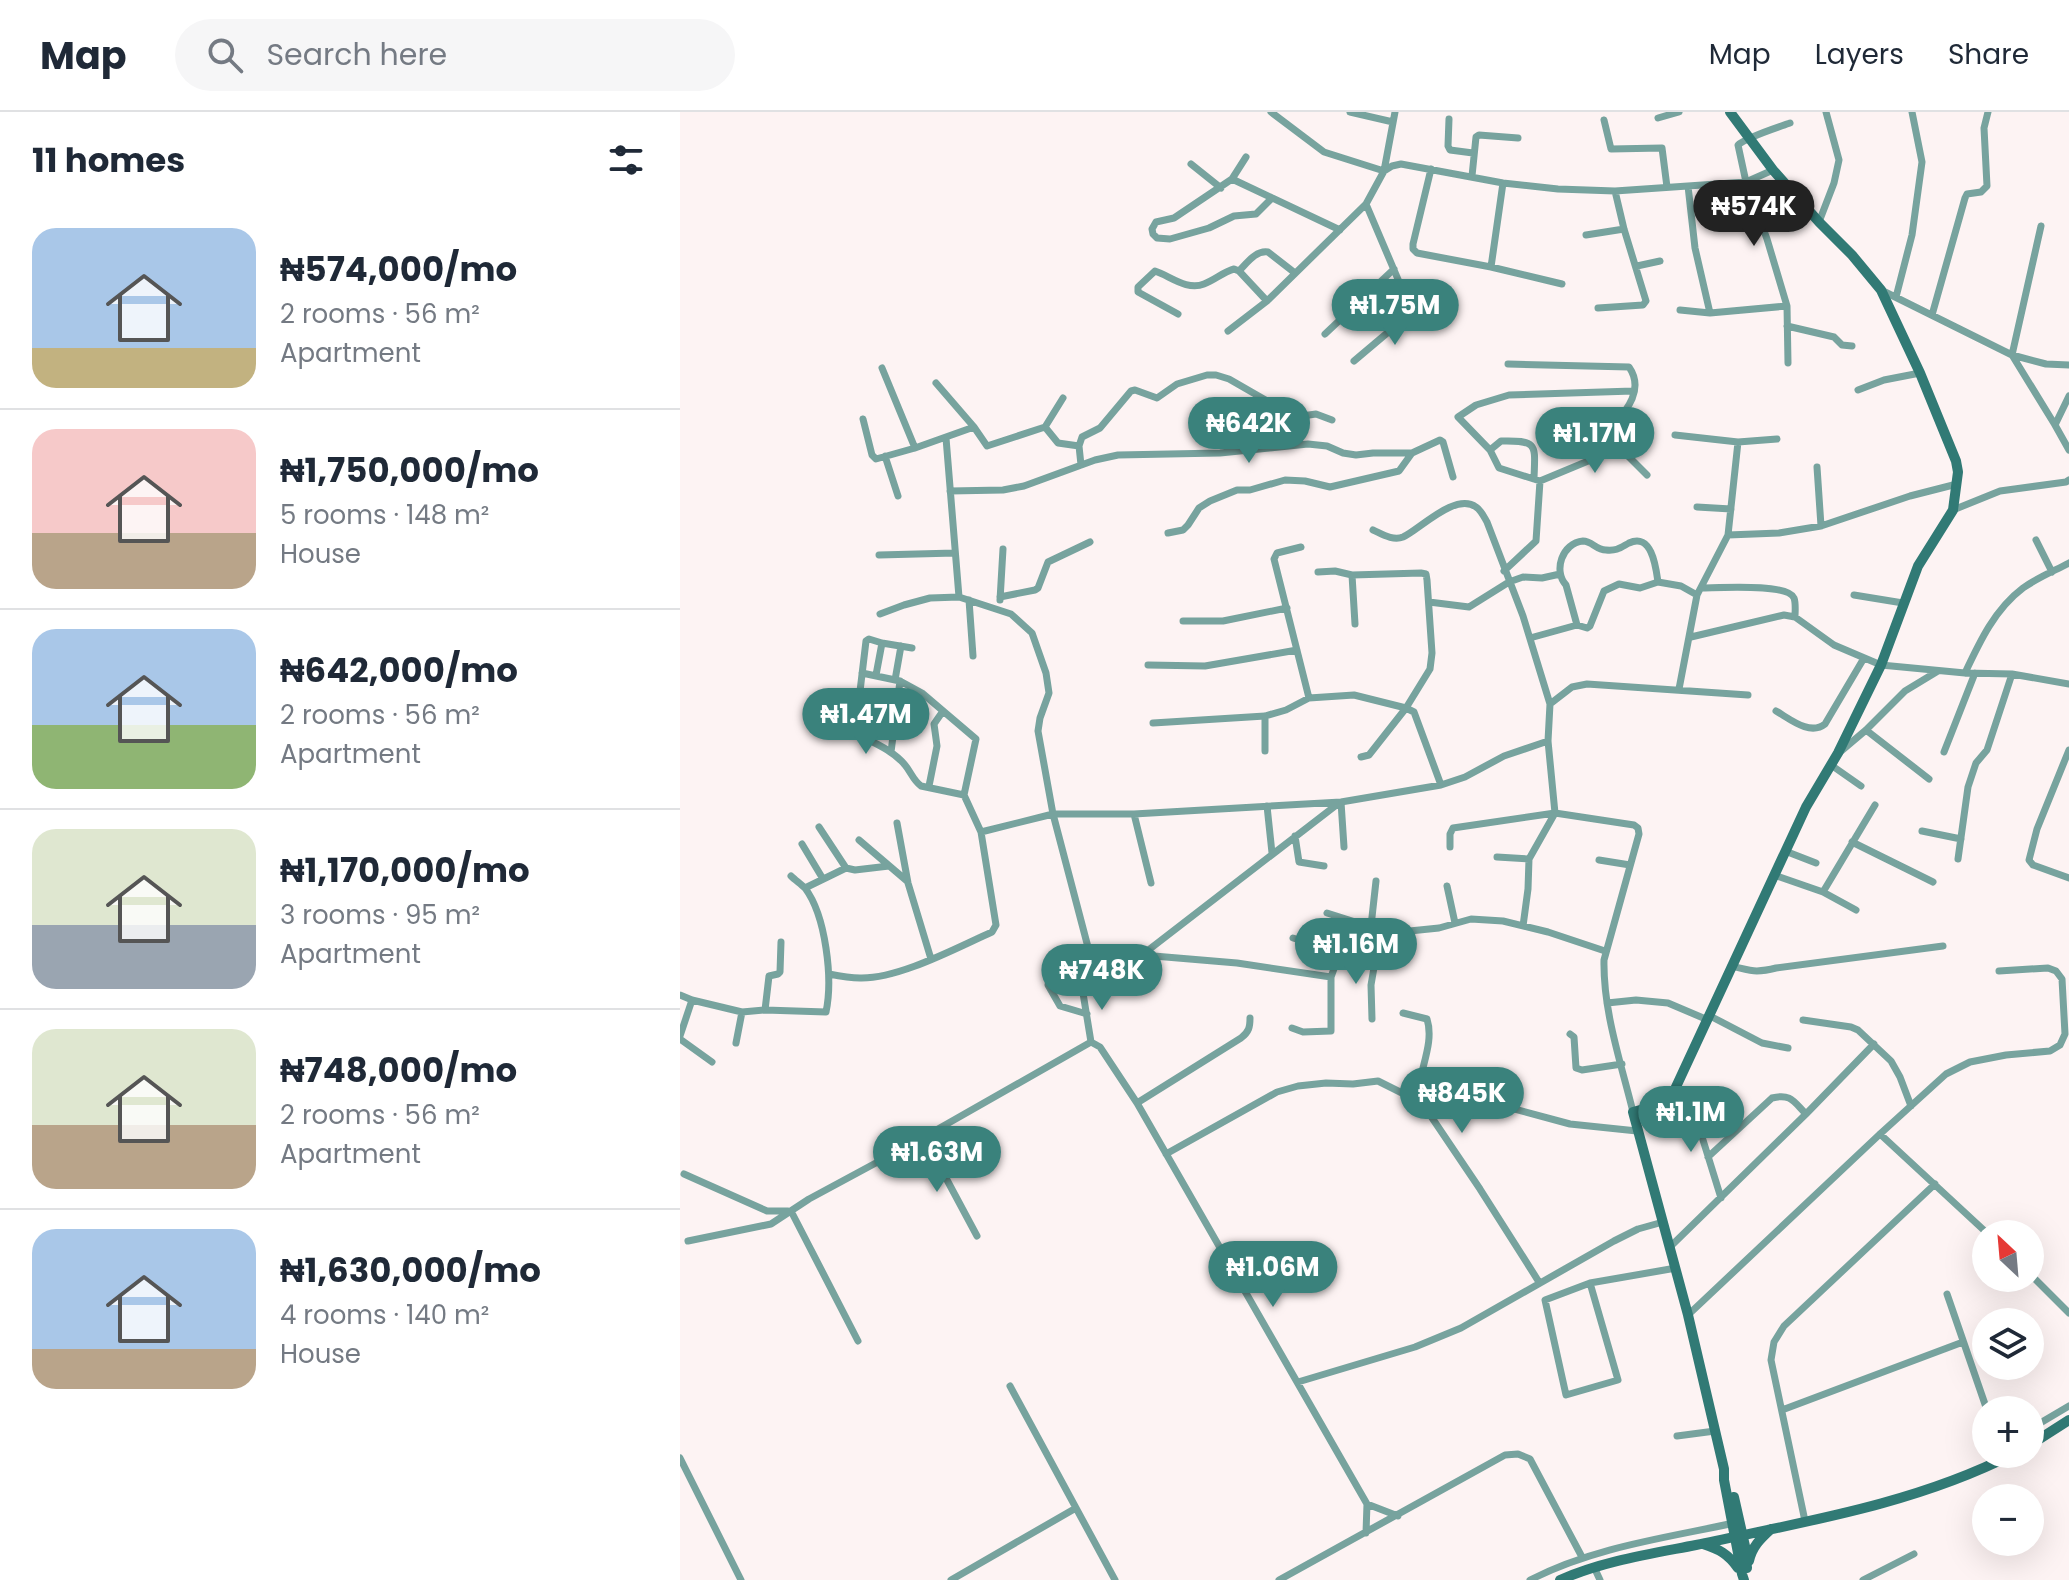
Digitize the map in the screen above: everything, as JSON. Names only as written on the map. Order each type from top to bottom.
[{"type":"main road","points":[[1730,112],[1773,170],[1881,290],[1956,461],[1957,484],[1953,510],[1918,566],[1881,665],[1838,753],[1806,807],[1669,1102],[1633,1112],[1671,1246],[1724,1469],[1730,1480],[1744,1573]]},
{"type":"main road","points":[[2044,1434],[2062,1420]]},
{"type":"main road","points":[[1560,1580],[1594,1567],[1913,1494],[1981,1468]]},
{"type":"main road","points":[[1744,1573],[1753,1548],[1772,1528]]},
{"type":"main road","points":[[1701,1543],[1722,1551],[1744,1573]]},
{"type":"street","points":[[1271,112],[1324,152],[1384,171],[1401,164],[1503,183],[1615,191],[1746,182],[1773,170]]},
{"type":"street","points":[[1350,112],[1393,122]]},
{"type":"street","points":[[1228,331],[1267,301],[1366,204],[1384,171],[1395,112]]},
{"type":"street","points":[[1658,118],[1679,112]]},
{"type":"street","points":[[1819,222],[1839,160],[1826,112]]},
{"type":"street","points":[[1896,297],[1912,235],[1922,162],[1912,112]]},
{"type":"street","points":[[1932,315],[1965,198],[1967,194],[1985,190],[1987,186],[1984,128],[1988,112]]},
{"type":"street","points":[[1449,119],[1450,150],[1473,153]]},
{"type":"street","points":[[1604,120],[1611,149],[1662,148],[1667,187]]},
{"type":"street","points":[[1788,363],[1787,306],[1746,182],[1738,145],[1790,123]]},
{"type":"street","points":[[1472,176],[1474,140],[1479,135],[1518,138]]},
{"type":"street","points":[[1246,157],[1232,179],[1174,218],[1156,222],[1153,234],[1157,238],[1170,239],[1209,228],[1234,216],[1256,214],[1272,198]]},
{"type":"street","points":[[1191,164],[1221,188]]},
{"type":"street","points":[[1431,169],[1413,244],[1417,253],[1562,284]]},
{"type":"street","points":[[1232,179],[1340,230]]},
{"type":"street","points":[[1491,267],[1503,183]]},
{"type":"street","points":[[1688,186],[1695,248],[1710,313]]},
{"type":"street","points":[[1598,308],[1645,303],[1615,191]]},
{"type":"street","points":[[1366,204],[1400,284],[1408,324]]},
{"type":"street","points":[[2041,226],[2012,355],[2069,450]]},
{"type":"street","points":[[1586,235],[1624,229]]},
{"type":"street","points":[[1239,271],[1263,251],[1295,273]]},
{"type":"street","points":[[1637,266],[1660,261]]},
{"type":"street","points":[[1178,314],[1138,292],[1138,287],[1151,273],[1158,271],[1186,285],[1195,286],[1234,269],[1267,301]]},
{"type":"street","points":[[1325,334],[1394,269]]},
{"type":"street","points":[[1881,290],[2012,355],[2046,364],[2069,365]]},
{"type":"street","points":[[1680,310],[1710,313],[1787,306]]},
{"type":"street","points":[[1354,361],[1386,334],[1404,307]]},
{"type":"street","points":[[1787,326],[1834,337],[1842,345],[1852,346]]},
{"type":"street","points":[[1508,364],[1629,367],[1634,374],[1631,404],[1611,429]]},
{"type":"street","points":[[882,368],[915,448]]},
{"type":"street","points":[[1858,390],[1884,380],[1920,373]]},
{"type":"street","points":[[1081,465],[1079,446],[1082,437],[1100,428],[1131,391],[1157,398],[1177,384],[1207,375],[1229,379],[1295,417],[1316,414],[1332,420]]},
{"type":"street","points":[[936,383],[990,447],[1045,427],[1063,398]]},
{"type":"street","points":[[1633,391],[1509,395],[1476,405],[1460,414],[1459,419],[1490,450],[1499,468],[1537,480],[1617,449],[1623,451],[1647,475]]},
{"type":"street","points":[[2055,425],[2069,396]]},
{"type":"street","points":[[863,419],[872,455],[876,459],[974,427]]},
{"type":"street","points":[[1045,427],[1058,443],[1079,446]]},
{"type":"street","points":[[1675,435],[1738,442],[1777,439]]},
{"type":"street","points":[[946,438],[959,597]]},
{"type":"street","points":[[950,491],[1003,490],[1024,486],[1118,455],[1220,453],[1308,444],[1356,455],[1412,453],[1440,440],[1453,477]]},
{"type":"street","points":[[1490,450],[1501,441],[1527,442],[1535,449],[1536,541],[1504,571]]},
{"type":"street","points":[[1679,689],[1699,592],[1728,535],[1738,442]]},
{"type":"street","points":[[1168,533],[1183,530],[1199,508],[1237,490],[1250,490],[1285,480],[1330,487],[1355,483],[1399,471],[1412,453]]},
{"type":"street","points":[[885,456],[898,496]]},
{"type":"street","points":[[1817,467],[1821,526]]},
{"type":"street","points":[[1953,510],[2000,491],[2069,480]]},
{"type":"street","points":[[1728,535],[1779,533],[1821,526],[1910,496],[1957,484]]},
{"type":"street","points":[[1373,530],[1394,538],[1403,537],[1442,511],[1462,504],[1478,508],[1487,522],[1530,638],[1550,704],[1548,741],[1555,813],[1529,859],[1523,926]]},
{"type":"street","points":[[1697,507],[1731,509]]},
{"type":"street","points":[[2036,540],[2052,572]]},
{"type":"street","points":[[1577,625],[1560,574],[1560,562],[1564,552],[1583,541],[1602,551],[1618,550],[1631,542],[1647,545],[1655,561],[1658,582]]},
{"type":"street","points":[[1000,597],[1035,590],[1048,562],[1090,542]]},
{"type":"street","points":[[1301,547],[1274,556],[1309,698]]},
{"type":"street","points":[[997,610],[1003,549]]},
{"type":"street","points":[[879,555],[955,553]]},
{"type":"street","points":[[1965,673],[1996,615],[2022,589],[2069,563]]},
{"type":"street","points":[[1318,572],[1426,574],[1432,653],[1430,669],[1406,708],[1369,755],[1361,757]]},
{"type":"street","points":[[1429,602],[1469,607],[1509,582],[1523,577],[1542,578],[1560,574]]},
{"type":"street","points":[[1352,575],[1355,624]]},
{"type":"street","points":[[1530,638],[1577,625],[1587,628],[1604,591],[1619,584],[1640,588],[1658,582],[1699,592],[1771,588],[1789,592],[1794,598],[1795,617]]},
{"type":"street","points":[[1854,595],[1903,603]]},
{"type":"street","points":[[880,614],[930,598],[959,597],[1011,614],[1032,633],[1046,673],[1049,693],[1038,731],[1053,814],[1094,970]]},
{"type":"street","points":[[969,600],[973,656]]},
{"type":"street","points":[[1183,621],[1223,621],[1287,608]]},
{"type":"street","points":[[1691,637],[1784,615],[1795,617],[1834,645],[1881,665],[2012,674],[2069,684]]},
{"type":"street","points":[[912,648],[869,639],[866,641],[855,733],[891,752],[921,786],[964,795]]},
{"type":"street","points":[[876,675],[882,643]]},
{"type":"street","points":[[891,752],[901,646]]},
{"type":"street","points":[[1148,665],[1205,666],[1297,650]]},
{"type":"street","points":[[1776,711],[1811,730],[1818,729],[1825,724],[1864,658]]},
{"type":"street","points":[[1838,753],[1905,691],[1940,670]]},
{"type":"street","points":[[829,974],[861,978],[890,974],[995,929],[981,832],[964,795],[976,739],[922,693],[898,681],[862,673]]},
{"type":"street","points":[[1944,752],[1975,673]]},
{"type":"street","points":[[1958,859],[1968,787],[1976,763],[1987,750],[2012,674]]},
{"type":"street","points":[[1550,704],[1572,687],[1587,684],[1748,695]]},
{"type":"street","points":[[1153,723],[1265,716],[1309,698],[1354,695],[1406,708],[1416,715],[1441,785]]},
{"type":"street","points":[[929,786],[937,746],[934,724],[943,711]]},
{"type":"street","points":[[1265,716],[1265,751]]},
{"type":"street","points":[[1866,730],[1929,779]]},
{"type":"street","points":[[981,832],[1053,814],[1134,814],[1341,802],[1441,785],[1465,777],[1504,756],[1548,741]]},
{"type":"street","points":[[2069,750],[2037,829],[2029,862],[2069,878]]},
{"type":"street","points":[[1831,765],[1861,786]]},
{"type":"street","points":[[1061,962],[1094,970],[1115,967],[1142,955],[1341,802]]},
{"type":"street","points":[[1341,802],[1344,847]]},
{"type":"street","points":[[1823,892],[1875,805]]},
{"type":"street","points":[[1267,806],[1272,853]]},
{"type":"street","points":[[1450,847],[1453,828],[1555,813],[1638,828],[1639,834],[1605,951],[1604,979],[1633,1112]]},
{"type":"street","points":[[1134,814],[1151,883]]},
{"type":"street","points":[[897,823],[908,883],[931,959]]},
{"type":"street","points":[[819,827],[846,868]]},
{"type":"street","points":[[1922,831],[1961,839]]},
{"type":"street","points":[[1295,836],[1299,862],[1324,866]]},
{"type":"street","points":[[859,840],[908,883]]},
{"type":"street","points":[[1852,842],[1933,882]]},
{"type":"street","points":[[802,844],[823,879]]},
{"type":"street","points":[[1785,851],[1816,863]]},
{"type":"street","points":[[1497,857],[1529,859]]},
{"type":"street","points":[[1599,860],[1630,865]]},
{"type":"street","points":[[805,888],[846,868],[855,870],[889,866]]},
{"type":"street","points":[[1774,875],[1823,892],[1856,910]]},
{"type":"street","points":[[680,995],[742,1012],[826,1012],[829,974],[820,918],[805,888],[791,876]]},
{"type":"street","points":[[1371,926],[1376,881]]},
{"type":"street","points":[[1447,886],[1455,923]]},
{"type":"street","points":[[1327,913],[1390,933],[1439,928],[1471,919],[1503,921],[1605,951]]},
{"type":"street","points":[[1372,1019],[1371,985],[1376,956],[1390,933]]},
{"type":"street","points":[[1293,938],[1340,952],[1376,956]]},
{"type":"street","points":[[765,1010],[769,976],[780,972],[781,942]]},
{"type":"street","points":[[1731,966],[1762,972],[1943,946]]},
{"type":"street","points":[[1292,1028],[1303,1032],[1331,1031],[1331,977],[1340,952]]},
{"type":"street","points":[[1142,955],[1237,963],[1331,977]]},
{"type":"street","points":[[1688,1315],[1946,1074],[1970,1062],[2050,1051],[2060,1045],[2065,1034],[2062,979],[2056,971],[2048,968],[1999,971]]},
{"type":"street","points":[[1087,1014],[1060,1006],[1048,985],[1049,979],[1082,987],[1087,1014],[1091,1042]]},
{"type":"street","points":[[692,1000],[680,1037],[712,1062]]},
{"type":"street","points":[[1607,1003],[1636,1000],[1668,1003],[1762,1043],[1788,1048]]},
{"type":"street","points":[[736,1043],[742,1012]]},
{"type":"street","points":[[1403,1013],[1427,1019],[1429,1023],[1430,1035],[1418,1083],[1418,1097],[1539,1282]]},
{"type":"street","points":[[1137,1103],[1241,1038],[1247,1033],[1250,1018]]},
{"type":"street","points":[[1803,1020],[1858,1030],[1891,1061],[1911,1106]]},
{"type":"street","points":[[1570,1034],[1574,1037],[1578,1069],[1622,1064]]},
{"type":"street","points":[[1091,1042],[1100,1047],[1137,1103],[1367,1504],[1366,1533]]},
{"type":"street","points":[[688,1241],[771,1224],[1091,1042]]},
{"type":"street","points":[[1671,1246],[1874,1044]]},
{"type":"street","points":[[1166,1154],[1277,1092],[1298,1086],[1378,1081],[1404,1094],[1418,1097]]},
{"type":"street","points":[[1418,1083],[1570,1124],[1637,1131]]},
{"type":"street","points":[[1708,1157],[1772,1098],[1788,1096],[1806,1114]]},
{"type":"street","points":[[1669,1102],[1690,1107],[1694,1111],[1721,1198]]},
{"type":"street","points":[[1880,1134],[1973,1220]]},
{"type":"street","points":[[924,1137],[977,1236]]},
{"type":"street","points":[[684,1174],[767,1211],[791,1211]]},
{"type":"street","points":[[1805,1521],[1771,1360],[1774,1342],[1784,1326],[1935,1184]]},
{"type":"street","points":[[791,1211],[858,1341]]},
{"type":"street","points":[[1298,1382],[1415,1347],[1461,1328],[1614,1241],[1638,1229],[1663,1222]]},
{"type":"street","points":[[1590,1283],[1618,1380],[1566,1395],[1545,1300],[1590,1283],[1676,1268]]},
{"type":"street","points":[[2044,1288],[2069,1313]]},
{"type":"street","points":[[1947,1294],[1982,1396]]},
{"type":"street","points":[[1782,1410],[1963,1342]]},
{"type":"street","points":[[1010,1386],[1115,1580]]},
{"type":"street","points":[[2062,1420],[2069,1406]]},
{"type":"street","points":[[1677,1436],[1715,1431]]},
{"type":"street","points":[[1279,1580],[1505,1455],[1518,1454],[1530,1459],[1582,1557]]},
{"type":"street","points":[[680,1458],[741,1580]]},
{"type":"street","points":[[1367,1504],[1398,1516]]},
{"type":"street","points":[[951,1580],[1076,1508]]},
{"type":"street","points":[[1530,1580],[1582,1557],[1736,1522]]},
{"type":"street","points":[[1863,1580],[1914,1554]]},
{"type":"street","points":[[1594,1567],[1600,1580]]}]
